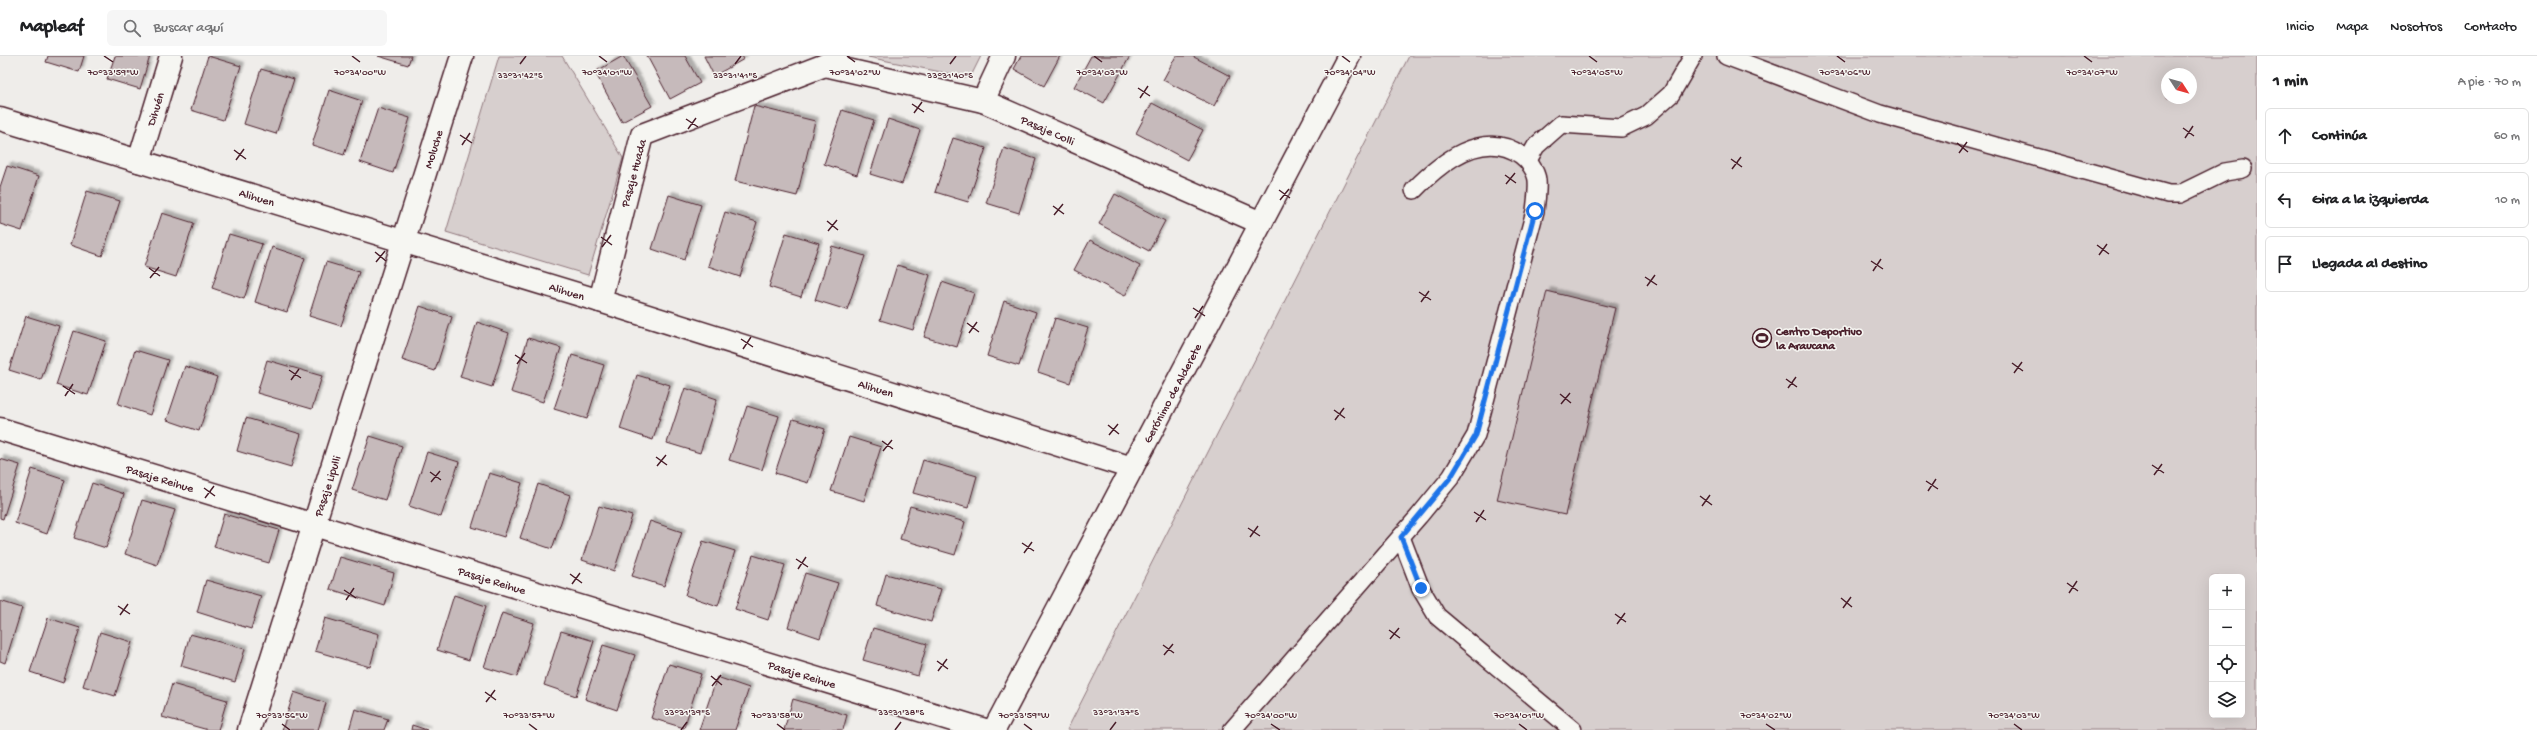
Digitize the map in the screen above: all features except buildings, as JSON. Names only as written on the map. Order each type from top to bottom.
[{"type":"street","name":"Dihuén","points":[[139,162],[171,56]]},
{"type":"street","name":"Moluche","points":[[404,242],[462,56]]},
{"type":"street","points":[[983,101],[1004,56]]},
{"type":"street","name":"Gerónimo de Alderete","points":[[994,730],[1349,56]]},
{"type":"street","name":"Pasaje Colli","points":[[832,60],[983,101],[1261,223]]},
{"type":"street","name":"Pasaje Huada","points":[[600,301],[642,135],[832,60]]},
{"type":"street","name":"Alihuen","points":[[0,120],[600,301],[1132,468]]},
{"type":"street","name":"Pasaje Lipulli","points":[[249,730],[404,242]]},
{"type":"street","name":"Pasaje Reihue","points":[[0,429],[985,730]]},
{"type":"lane","points":[[1528,160],[1536,146],[1561,124],[1621,128],[1646,116],[1670,94],[1693,56]]},
{"type":"lane","points":[[1726,56],[1880,114],[2168,194],[2180,194],[2225,172],[2244,169]]},
{"type":"lane","points":[[1232,730],[1401,537],[1451,477],[1476,435],[1535,211],[1537,179],[1528,160],[1512,149],[1495,145],[1475,148],[1454,155],[1435,169],[1414,190]]},
{"type":"lane","points":[[1401,537],[1421,588],[1437,616],[1573,730]]},
{"type":"shaded area","points":[[499,56],[562,56],[623,158],[588,275],[446,232]]},
{"type":"shaded area","points":[[981,56],[970,78],[868,57]]},
{"type":"shaded area","name":"Centro Deportivo la Araucana","points":[[1409,56],[2257,56],[2257,730],[1067,730]]},
{"type":"place","name":"Centro Deportivo la Araucana","points":[[1762,338]]},
{"type":"route","points":[[1421,588],[1401,537],[1451,477],[1476,435],[1490,388],[1535,211]]}]
